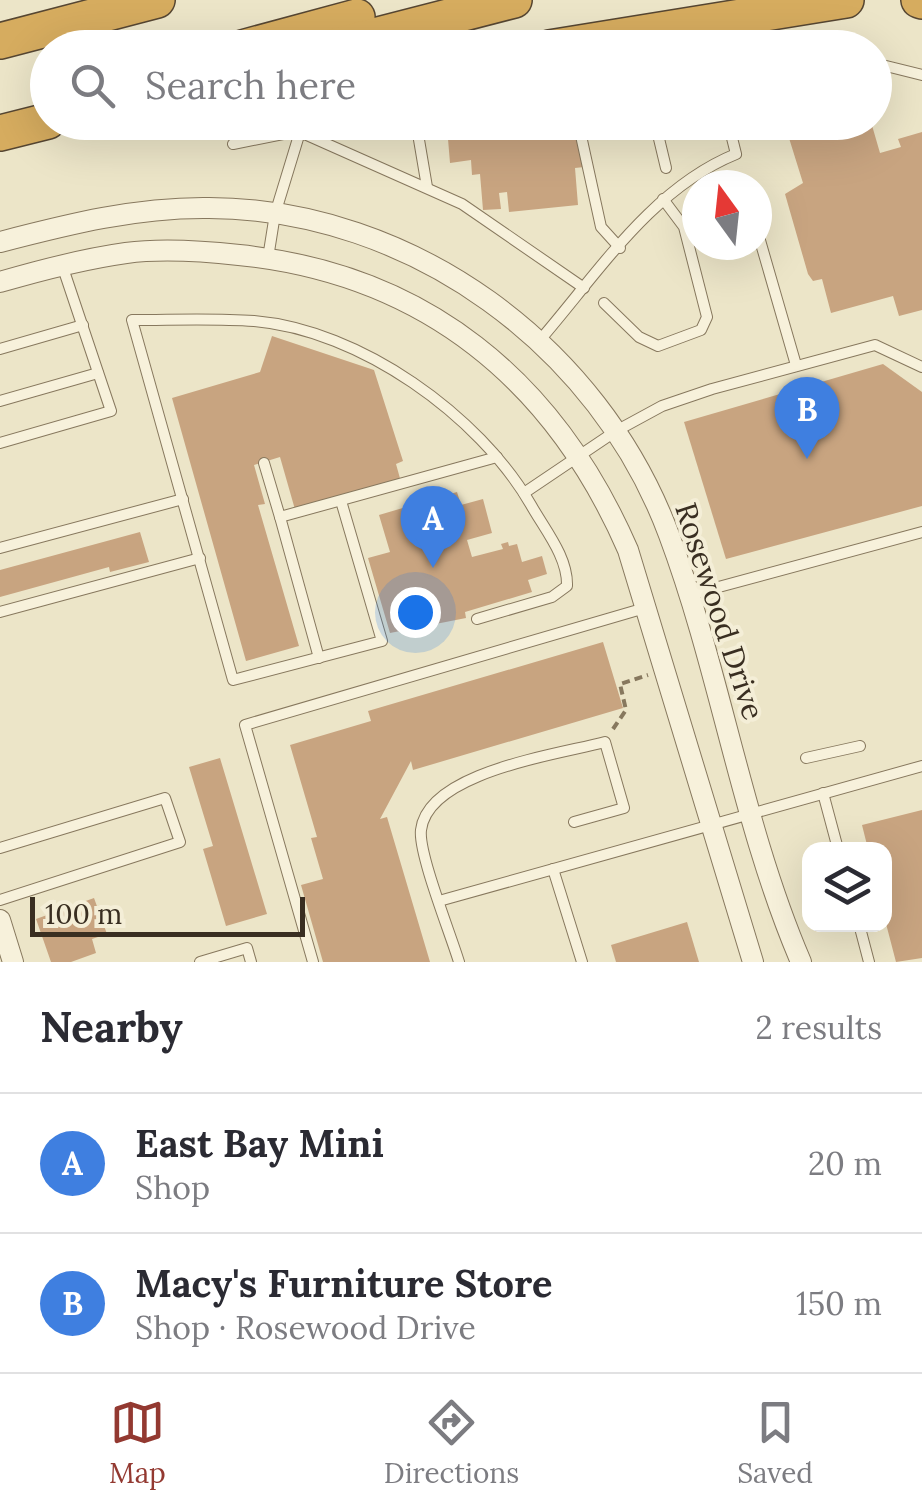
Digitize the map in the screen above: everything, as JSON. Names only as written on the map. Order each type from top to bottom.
[{"type":"highway","points":[[45,30],[157,0]]},
{"type":"highway","points":[[309,30],[420,0]]},
{"type":"highway","points":[[398,30],[514,0]]},
{"type":"highway","points":[[660,30],[846,0]]},
{"type":"highway","points":[[0,42],[30,34]]},
{"type":"highway","points":[[0,109],[30,102]]},
{"type":"highway","points":[[0,133],[30,126]]},
{"type":"street","name":"Rosewood Drive","points":[[0,242],[128,212],[210,208],[274,214],[352,231],[416,257],[480,293],[540,340],[616,431],[644,478],[688,595],[751,813],[801,962]]},
{"type":"street","points":[[0,282],[128,252],[209,252],[268,258],[339,273],[396,296],[456,330],[510,372],[579,456],[605,498],[646,608],[753,962]]},
{"type":"street","points":[[0,920],[13,962]]},
{"type":"lane","points":[[892,67],[922,75]]},
{"type":"lane","points":[[233,144],[255,140]]},
{"type":"lane","points":[[268,258],[274,214],[297,140]]},
{"type":"lane","points":[[318,140],[427,187],[510,234],[584,288]]},
{"type":"lane","points":[[419,140],[427,187]]},
{"type":"lane","points":[[582,140],[601,227],[620,248]]},
{"type":"lane","points":[[659,140],[666,168]]},
{"type":"lane","points":[[540,340],[663,200],[698,169],[736,154],[732,140]]},
{"type":"lane","points":[[604,304],[639,337],[658,346],[702,330],[706,317],[684,227],[663,200]]},
{"type":"lane","points":[[766,260],[796,366]]},
{"type":"lane","points":[[0,443],[110,410],[62,266]]},
{"type":"lane","points":[[341,501],[382,641],[233,680],[132,320],[257,322],[334,342],[438,397],[496,457],[524,493],[568,569],[567,586],[552,597],[476,620]]},
{"type":"lane","points":[[0,349],[83,325]]},
{"type":"lane","points":[[524,493],[616,431],[662,406],[875,346],[922,367]]},
{"type":"lane","points":[[0,401],[98,373]]},
{"type":"lane","points":[[280,518],[496,457]]},
{"type":"lane","points":[[264,463],[320,658]]},
{"type":"lane","points":[[0,548],[183,499]]},
{"type":"lane","points":[[688,595],[922,532]]},
{"type":"lane","points":[[0,612],[200,558]]},
{"type":"lane","points":[[313,962],[244,724],[646,608]]},
{"type":"lane","points":[[459,962],[420,832],[430,802],[454,784],[604,742],[624,808],[574,822]]},
{"type":"lane","points":[[806,758],[860,746]]},
{"type":"lane","points":[[439,901],[922,766]]},
{"type":"lane","points":[[823,793],[836,842]]},
{"type":"lane","points":[[0,848],[165,798],[180,842],[0,900]]},
{"type":"lane","points":[[553,869],[582,962]]},
{"type":"lane","points":[[860,932],[869,962]]},
{"type":"lane","points":[[200,962],[247,948],[251,962]]},
{"type":"path","points":[[604,742],[626,710],[620,684],[664,671]]},
{"type":"building","points":[[922,132],[922,310],[899,316],[893,296],[831,313],[822,279],[813,281],[808,274],[785,194],[803,183],[790,140],[876,140],[880,153],[901,147],[898,139]]},
{"type":"building","points":[[448,140],[578,140],[584,167],[575,168],[578,205],[509,212],[507,192],[499,193],[501,209],[483,210],[480,174],[472,175],[471,160],[450,163]]},
{"type":"building","points":[[272,336],[374,370],[403,461],[396,464],[401,482],[296,513],[280,457],[254,465],[265,504],[258,505],[299,646],[246,661],[172,398],[260,372]]},
{"type":"building","points":[[883,364],[922,392],[922,506],[726,559],[684,422]]},
{"type":"building","points":[[457,492],[461,505],[483,499],[492,533],[467,540],[472,557],[503,549],[501,544],[517,544],[522,562],[542,556],[547,574],[528,580],[532,592],[465,612],[466,618],[390,633],[368,558],[390,552],[379,515]]},
{"type":"building","points":[[140,532],[149,562],[110,572],[109,567],[0,597],[0,570]]},
{"type":"building","points":[[603,642],[623,708],[413,770],[411,761],[380,819],[387,817],[430,962],[323,962],[301,885],[323,879],[311,838],[317,837],[290,745],[371,721],[368,711]]},
{"type":"building","points":[[220,758],[267,914],[226,926],[203,849],[213,846],[189,767]]},
{"type":"building","points":[[922,810],[922,958],[896,962],[888,932],[892,932],[892,842],[866,842],[862,825]]},
{"type":"building","points":[[94,898],[107,934],[92,939],[96,953],[71,962],[51,962],[36,919]]},
{"type":"building","points":[[687,922],[699,962],[616,962],[611,945]]},
{"type":"place","name":"Macy's Furniture Store","points":[[807,459]]},
{"type":"place","name":"East Bay Mini","points":[[433,568]]}]
